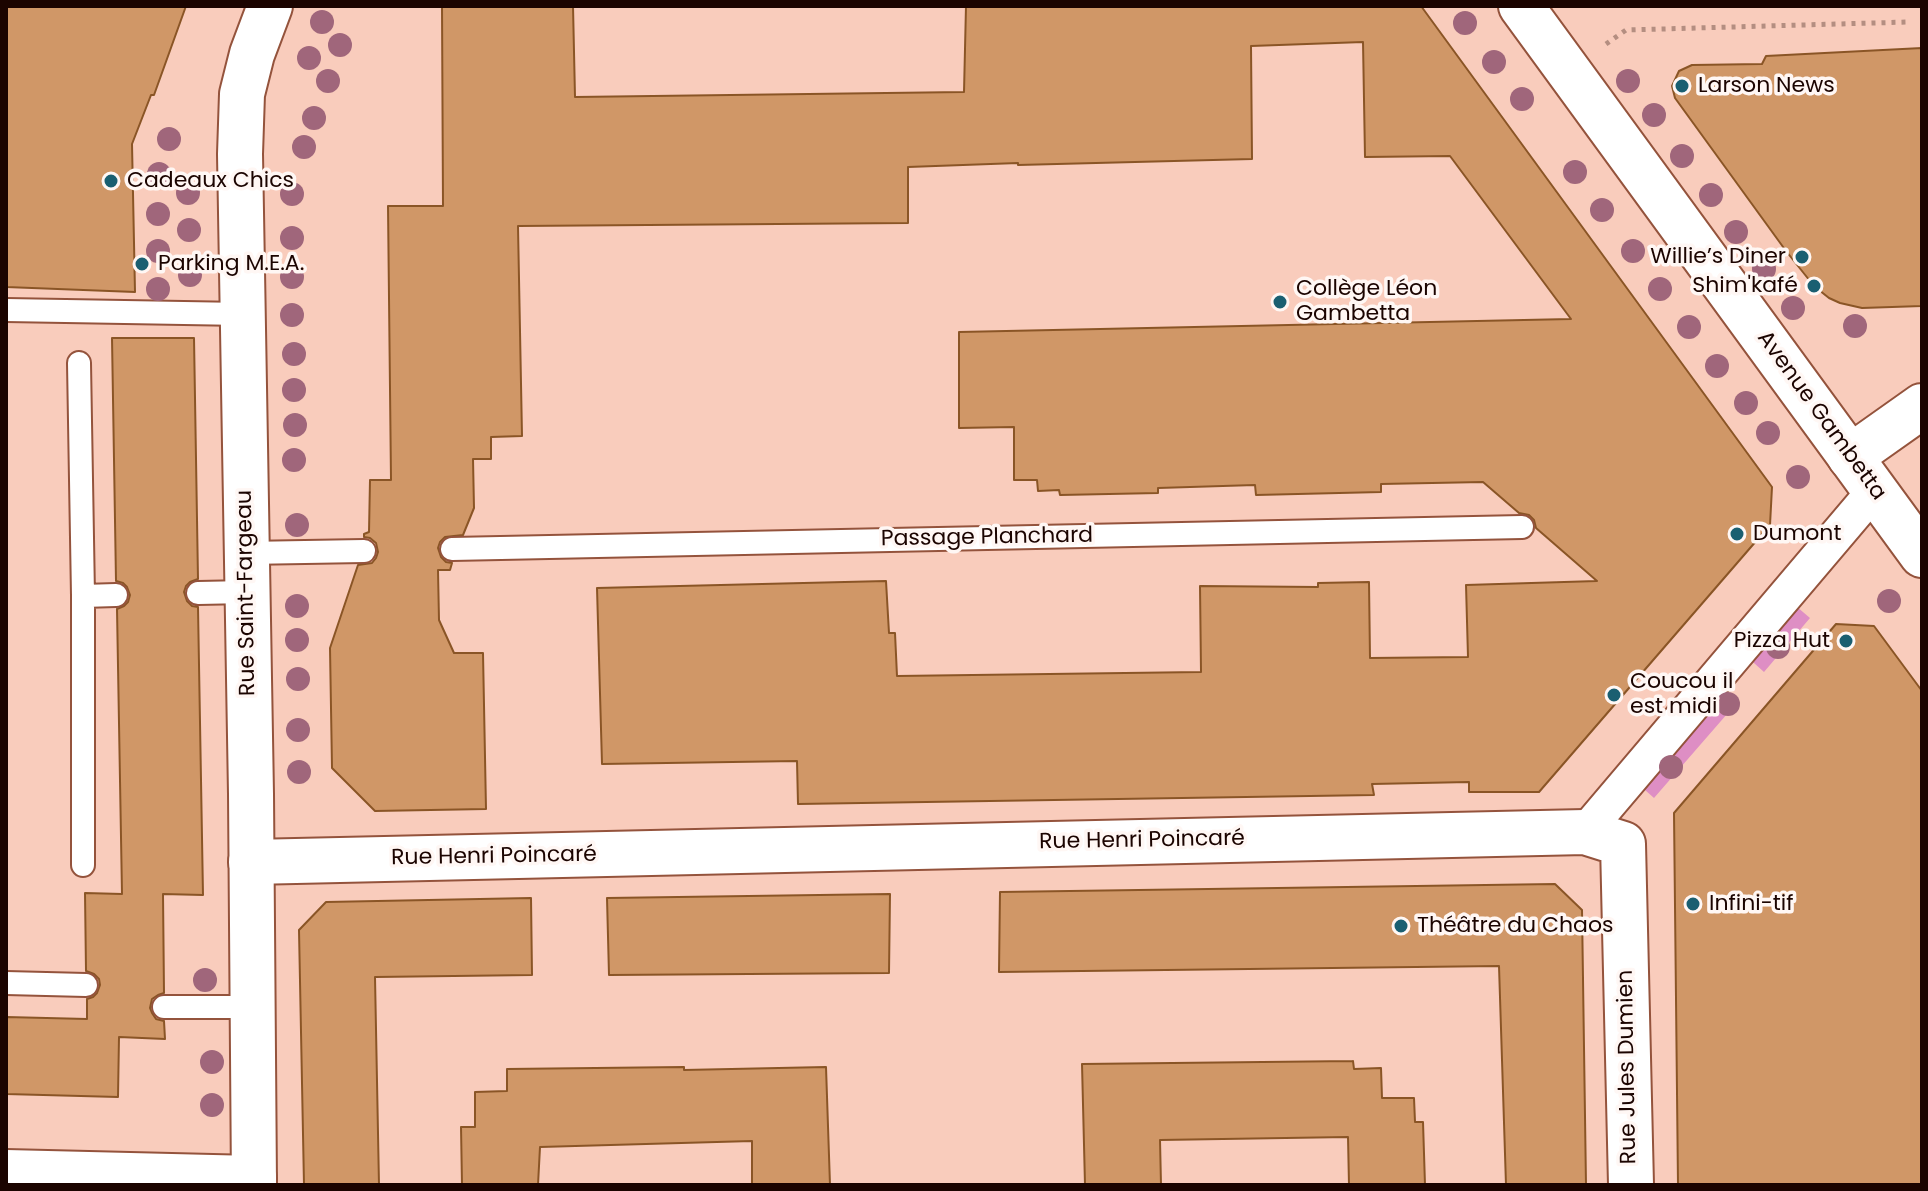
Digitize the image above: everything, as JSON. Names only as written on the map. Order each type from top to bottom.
[{"type":"street","name":"Rue Saint-Fargeau","points":[[254,1181],[240,154],[242,94],[252,54],[270,6]]},
{"type":"street","name":"Avenue Gambetta","points":[[1521,6],[1922,555]]},
{"type":"street","points":[[1585,832],[1862,473],[1922,406]]},
{"type":"street","name":"Rue Henri Poincaré","points":[[251,862],[1585,832]]},
{"type":"street","name":"Rue Jules Dumien","points":[[1585,832],[1623,844],[1631,1185]]},
{"type":"street","points":[[6,1172],[254,1181]]},
{"type":"lane","points":[[6,310],[243,314]]},
{"type":"lane","points":[[79,363],[83,865]]},
{"type":"lane","name":"Passage Planchard","points":[[452,549],[1522,527]]},
{"type":"lane","points":[[198,593],[247,572],[364,551]]},
{"type":"lane","points":[[83,596],[116,595]]},
{"type":"lane","points":[[6,983],[86,985]]},
{"type":"lane","points":[[164,1007],[251,1007]]},
{"type":"path","points":[[1568,71],[1626,30],[1908,22]]},
{"type":"shaded area","points":[[1790,601],[1810,618],[1764,672],[1744,654]]},
{"type":"shaded area","points":[[1716,689],[1734,706],[1654,798],[1636,782]]},
{"type":"building","points":[[6,6],[186,6],[154,95],[151,95],[132,144],[135,292],[6,287]]},
{"type":"building","points":[[442,6],[573,6],[575,97],[964,92],[966,6],[1421,6],[1772,487],[1770,525],[1539,792],[1469,792],[1469,782],[1372,784],[1374,795],[798,804],[797,761],[602,764],[597,588],[886,581],[889,633],[895,633],[897,676],[1201,672],[1200,586],[1318,587],[1318,583],[1369,582],[1370,658],[1468,657],[1466,585],[1597,581],[1536,528],[1529,515],[1519,513],[1483,482],[1381,484],[1381,492],[1256,495],[1255,485],[1158,488],[1158,493],[1060,495],[1059,490],[1038,491],[1037,480],[1014,480],[1014,427],[959,428],[959,332],[1571,319],[1450,156],[1365,157],[1363,42],[1251,46],[1252,159],[908,167],[908,223],[518,226],[522,436],[491,437],[491,459],[473,459],[474,508],[463,535],[445,537],[438,548],[441,557],[452,563],[450,570],[438,570],[439,620],[454,653],[483,653],[486,809],[375,811],[332,768],[330,648],[358,565],[372,563],[378,552],[376,543],[364,537],[369,532],[370,480],[391,480],[388,206],[443,206]]},
{"type":"building","points":[[1922,48],[1922,306],[1862,308],[1840,303],[1814,286],[1786,251],[1675,98],[1672,86],[1679,71],[1692,65],[1762,64],[1766,56]]},
{"type":"building","points":[[112,338],[194,338],[198,579],[190,582],[184,592],[187,601],[198,607],[203,895],[163,894],[164,993],[152,999],[150,1008],[156,1019],[164,1021],[165,1039],[119,1037],[118,1097],[6,1094],[6,1017],[87,1019],[87,999],[97,993],[100,985],[94,974],[86,971],[85,893],[122,894],[117,609],[128,602],[130,595],[123,583],[116,581]]},
{"type":"building","points":[[1836,624],[1874,626],[1922,691],[1922,1185],[1678,1185],[1674,813]]},
{"type":"building","points":[[1555,884],[1582,910],[1586,1185],[1506,1185],[1499,966],[999,972],[1000,892]]},
{"type":"building","points":[[890,894],[889,973],[609,975],[607,898]]},
{"type":"building","points":[[531,898],[532,975],[375,977],[379,1185],[304,1185],[299,930],[326,902]]},
{"type":"building","points":[[1353,1061],[1354,1069],[1381,1068],[1382,1098],[1414,1098],[1415,1122],[1423,1122],[1425,1185],[1349,1185],[1348,1137],[1160,1140],[1161,1185],[1085,1185],[1082,1064]]},
{"type":"building","points":[[684,1067],[684,1070],[826,1067],[830,1185],[752,1185],[752,1141],[540,1147],[538,1185],[462,1185],[461,1127],[475,1127],[475,1092],[507,1091],[507,1069]]},
{"type":"place","name":"Larson News","points":[[1682,86]]},
{"type":"place","name":"Cadeaux Chics","points":[[111,181]]},
{"type":"place","name":"Willie’s Diner","points":[[1802,257]]},
{"type":"place","name":"Parking M.E.A.","points":[[142,264]]},
{"type":"place","name":"Shim'kafé","points":[[1814,286]]},
{"type":"place","name":"Collège Léon Gambetta","points":[[1280,302]]},
{"type":"place","name":"Dumont","points":[[1737,534]]},
{"type":"place","name":"Pizza Hut","points":[[1846,641]]},
{"type":"place","name":"Coucou il est midi","points":[[1614,695]]},
{"type":"place","name":"Infini-tif","points":[[1693,904]]},
{"type":"place","name":"Théâtre du Chaos","points":[[1401,926]]}]
